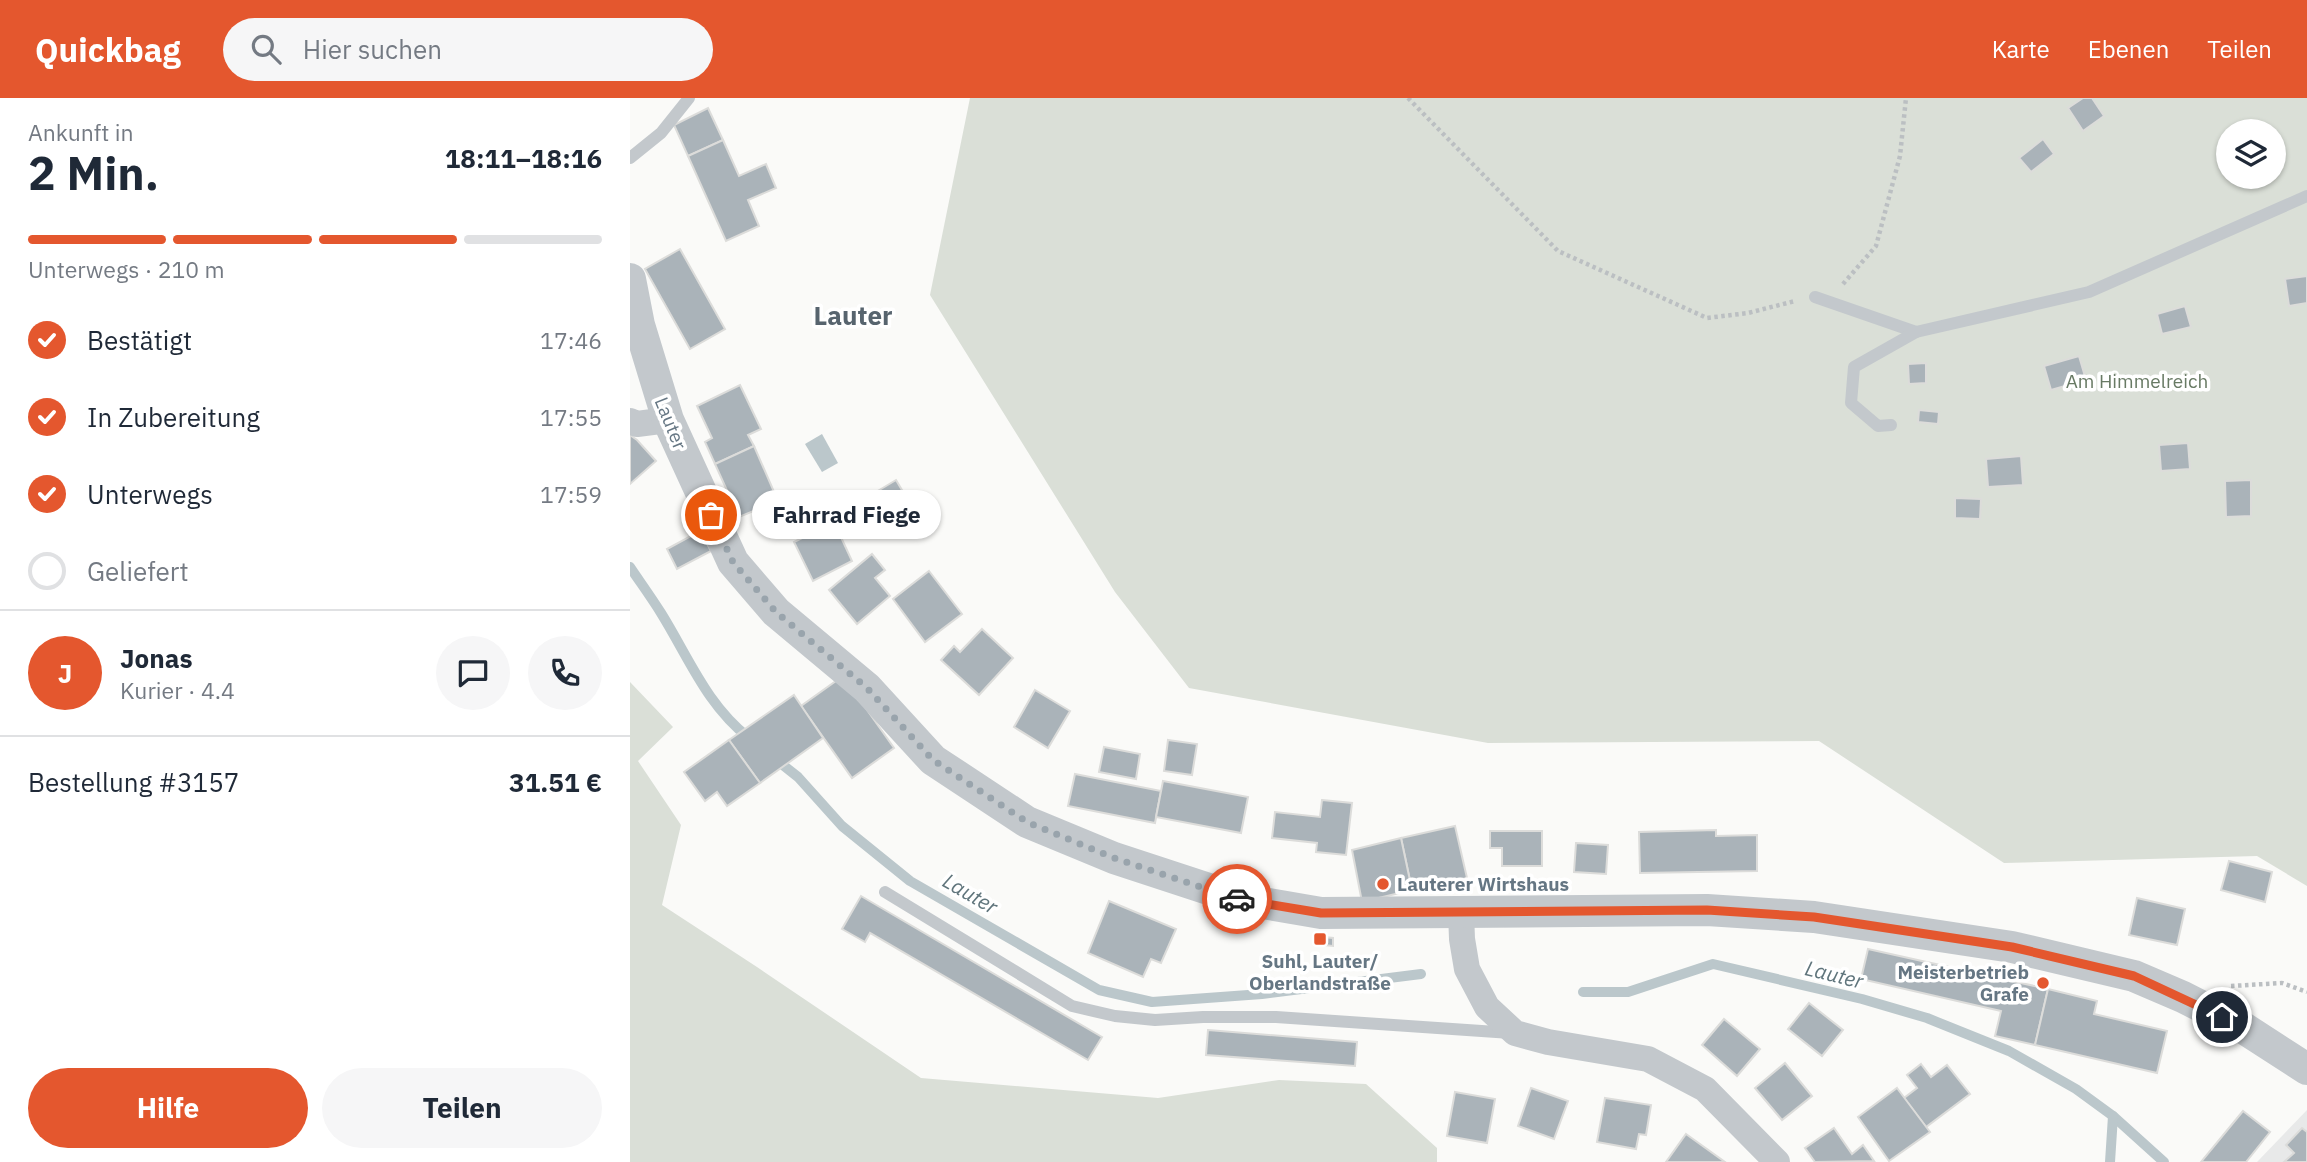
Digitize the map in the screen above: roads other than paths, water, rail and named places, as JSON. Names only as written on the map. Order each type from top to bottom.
[{"type":"street","name":"Lauter","points":[[630,279],[639,325],[668,420],[733,562],[776,612],[867,688],[933,760],[1027,822],[1114,858],[1239,899],[1321,913],[1707,910],[1814,917],[2012,947],[2134,976],[2242,1027],[2307,1069]]},
{"type":"street","points":[[630,421],[637,424],[668,420]]},
{"type":"street","points":[[1461,912],[1467,969],[1487,1007],[1515,1033],[1548,1042],[1648,1059],[1705,1089],[1777,1162]]},
{"type":"lane","points":[[630,158],[661,133],[689,98]]},
{"type":"lane","points":[[1891,425],[1878,426],[1851,403],[1854,367],[1916,332],[2089,292],[2307,196]]},
{"type":"lane","points":[[1815,297],[1916,332]]},
{"type":"lane","points":[[885,892],[1072,1006],[1115,1017],[1156,1020],[1276,1017],[1515,1033]]},
{"type":"waterway","name":"Lauter","points":[[630,567],[661,613],[699,680],[721,710],[749,738]]},
{"type":"waterway","name":"Lauter","points":[[774,758],[798,777],[842,826],[910,881],[1099,990],[1152,1002],[1262,994],[1421,974]]},
{"type":"waterway","name":"Lauter","points":[[1583,992],[1628,992],[1713,964],[1862,999],[1927,1018],[2009,1051],[2076,1089],[2113,1116],[2164,1162]]},
{"type":"waterway","points":[[2110,1162],[2113,1116]]},
{"type":"place","name":"Fahrrad Fiege","points":[[711,515]]},
{"type":"place","name":"Lauterer Wirtshaus","points":[[1383,884]]},
{"type":"place","name":"Suhl, Lauter/ Oberlandstraße","points":[[1320,939]]},
{"type":"place","name":"Meisterbetrieb Grafe","points":[[2043,983]]},
{"type":"district","name":"Lauter","points":[[853,316]]},
{"type":"park label","name":"Am Himmelreich","points":[[2137,381]]}]
